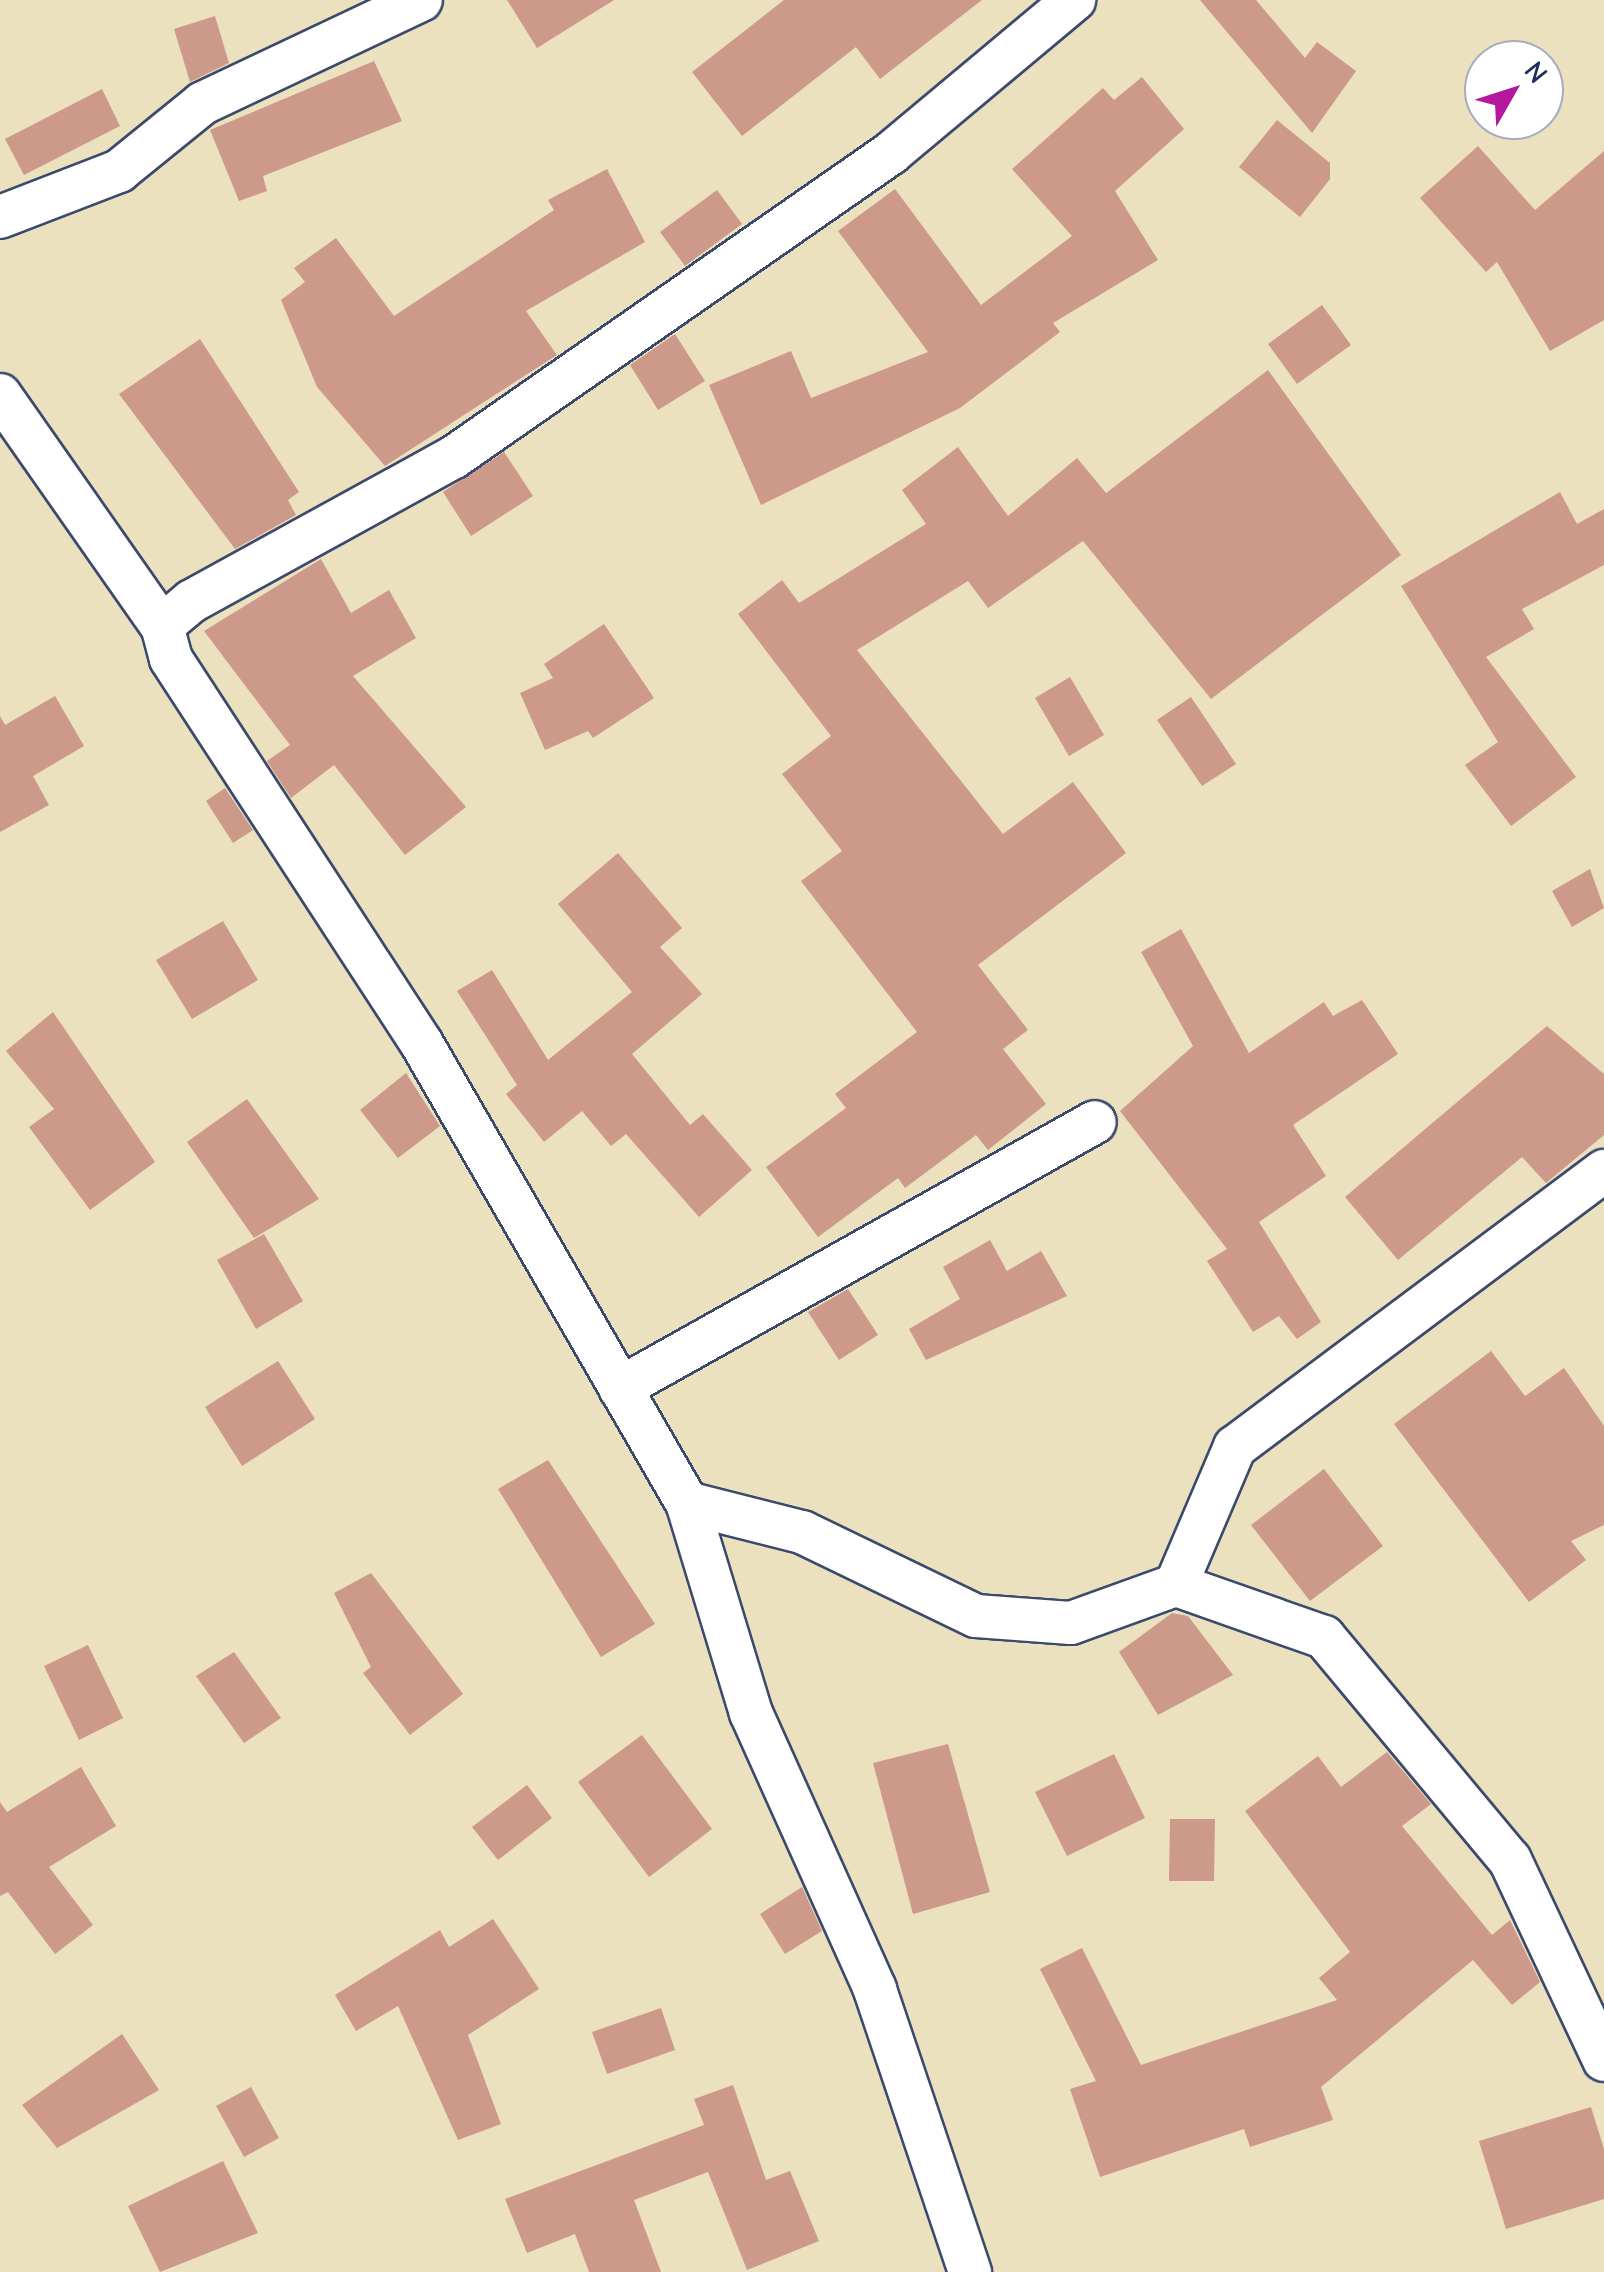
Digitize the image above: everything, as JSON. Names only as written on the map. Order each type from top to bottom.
[{"type":"street","points":[[0,218],[118,171],[203,104],[421,0]]},
{"type":"street","points":[[162,626],[192,600],[454,458],[892,154],[1074,0]]},
{"type":"street","points":[[0,396],[162,626],[171,660],[422,1044],[687,1503],[752,1713],[876,1988],[970,2272]]},
{"type":"street","points":[[620,1388],[1096,1122]]},
{"type":"street","points":[[1176,1585],[1235,1447],[1604,1171]]},
{"type":"street","points":[[687,1503],[802,1532],[976,1616],[1071,1622],[1176,1585],[1324,1637],[1510,1860],[1604,2060]]},
{"type":"building","points":[[507,0],[614,0],[537,48]]},
{"type":"building","points":[[784,0],[982,0],[880,79],[856,47],[742,136],[692,72]]},
{"type":"building","points":[[1200,0],[1256,0],[1305,58],[1317,42],[1356,71],[1312,133]]},
{"type":"building","points":[[215,16],[229,63],[190,82],[174,29]]},
{"type":"building","points":[[374,61],[402,121],[263,176],[267,191],[239,201],[210,130]]},
{"type":"building","points":[[1142,77],[1184,129],[1115,191],[1158,260],[1053,323],[1060,332],[960,408],[761,505],[709,385],[791,351],[811,398],[928,352],[838,231],[895,189],[981,305],[1072,236],[1012,169],[1103,88],[1114,100]]},
{"type":"building","points":[[102,89],[120,126],[24,175],[5,139]]},
{"type":"building","points":[[1277,120],[1330,163],[1330,179],[1300,217],[1239,167]]},
{"type":"building","points":[[1478,146],[1535,210],[1604,151],[1604,320],[1550,351],[1497,262],[1486,272],[1420,198]]},
{"type":"building","points":[[607,169],[645,242],[526,311],[557,355],[385,466],[317,387],[281,300],[305,282],[294,268],[336,238],[394,316],[554,210],[548,200]]},
{"type":"building","points":[[717,190],[742,224],[685,266],[660,232]]},
{"type":"building","points":[[1322,305],[1351,345],[1297,384],[1268,344]]},
{"type":"building","points":[[675,334],[705,381],[658,410],[630,365]]},
{"type":"building","points":[[200,339],[299,492],[288,500],[296,515],[235,549],[119,394]]},
{"type":"building","points":[[1268,370],[1401,555],[1211,699],[1083,541],[988,608],[968,581],[857,650],[1003,834],[1073,782],[1126,853],[978,965],[1028,1030],[1003,1049],[1046,1104],[988,1150],[976,1135],[905,1188],[898,1178],[818,1237],[766,1167],[846,1108],[835,1094],[917,1032],[801,881],[842,851],[782,774],[831,736],[738,614],[782,580],[799,603],[926,524],[902,490],[958,447],[1008,516],[1077,458],[1106,493]]},
{"type":"building","points":[[504,452],[533,496],[471,536],[443,492]]},
{"type":"building","points":[[1560,492],[1577,524],[1604,509],[1604,565],[1522,609],[1534,629],[1486,657],[1576,777],[1511,826],[1465,765],[1498,742],[1401,586]]},
{"type":"building","points":[[321,559],[351,613],[389,590],[416,638],[353,676],[466,807],[405,855],[334,765],[291,798],[267,761],[290,745],[204,631]]},
{"type":"building","points":[[604,624],[654,698],[593,738],[588,731],[545,750],[520,693],[553,678],[544,664]]},
{"type":"building","points":[[1070,677],[1104,735],[1069,756],[1035,698]]},
{"type":"building","points":[[55,696],[84,746],[33,776],[49,805],[0,832],[0,716],[5,725]]},
{"type":"building","points":[[1191,697],[1236,764],[1202,786],[1157,720]]},
{"type":"building","points":[[225,788],[253,830],[233,843],[206,801]]},
{"type":"building","points":[[618,853],[682,928],[660,947],[702,994],[632,1054],[690,1125],[703,1114],[752,1170],[699,1217],[626,1134],[611,1146],[582,1111],[544,1142],[506,1094],[517,1085],[457,991],[492,970],[548,1060],[632,992],[558,904]]},
{"type":"building","points":[[1590,869],[1604,908],[1572,927],[1552,891]]},
{"type":"building","points":[[223,921],[258,980],[192,1019],[156,960]]},
{"type":"building","points":[[1181,929],[1249,1053],[1324,1002],[1333,1016],[1362,1000],[1398,1054],[1293,1125],[1326,1176],[1259,1222],[1321,1322],[1297,1339],[1279,1316],[1253,1332],[1207,1261],[1227,1249],[1120,1111],[1193,1046],[1141,952]]},
{"type":"building","points":[[53,1012],[155,1162],[90,1210],[29,1127],[54,1109],[6,1051]]},
{"type":"building","points":[[1547,1026],[1604,1074],[1604,1135],[1546,1183],[1522,1157],[1398,1260],[1345,1197]]},
{"type":"building","points":[[406,1073],[440,1126],[398,1158],[360,1110]]},
{"type":"building","points":[[247,1099],[319,1199],[254,1238],[187,1142]]},
{"type":"building","points":[[264,1234],[303,1301],[256,1329],[217,1260]]},
{"type":"building","points":[[990,1240],[1007,1271],[1041,1251],[1067,1296],[926,1360],[909,1329],[960,1299],[943,1267]]},
{"type":"building","points":[[848,1289],[878,1335],[839,1360],[808,1312]]},
{"type":"building","points":[[1491,1351],[1525,1396],[1564,1368],[1604,1426],[1604,1525],[1571,1541],[1586,1560],[1529,1602],[1394,1424]]},
{"type":"building","points":[[278,1361],[315,1419],[242,1466],[205,1407]]},
{"type":"building","points":[[548,1460],[655,1624],[601,1657],[498,1489]]},
{"type":"building","points":[[1324,1469],[1383,1546],[1310,1601],[1251,1525]]},
{"type":"building","points":[[371,1573],[463,1694],[410,1735],[363,1673],[371,1667],[334,1593]]},
{"type":"building","points":[[1172,1613],[1188,1616],[1233,1675],[1158,1715],[1119,1652]]},
{"type":"building","points":[[88,1645],[123,1718],[79,1740],[44,1666]]},
{"type":"building","points":[[234,1652],[281,1718],[244,1743],[196,1676]]},
{"type":"building","points":[[642,1735],[712,1829],[649,1877],[578,1782]]},
{"type":"building","points":[[948,1744],[990,1892],[913,1914],[873,1763]]},
{"type":"building","points":[[1387,1752],[1431,1804],[1402,1826],[1492,1935],[1510,1920],[1540,1982],[1512,2005],[1473,1960],[1321,2087],[1333,2120],[1250,2147],[1244,2129],[1100,2177],[1070,2089],[1096,2081],[1040,1969],[1082,1948],[1141,2065],[1337,2000],[1319,1978],[1350,1952],[1245,1811],[1318,1756],[1341,1787]]},
{"type":"building","points":[[1114,1754],[1145,1818],[1067,1856],[1035,1792]]},
{"type":"building","points":[[81,1767],[116,1826],[49,1867],[93,1925],[55,1954],[8,1892],[0,1896],[0,1802],[7,1812]]},
{"type":"building","points":[[527,1785],[552,1818],[498,1860],[472,1827]]},
{"type":"building","points":[[1170,1819],[1215,1819],[1214,1881],[1169,1881]]},
{"type":"building","points":[[802,1887],[822,1931],[785,1954],[760,1914]]},
{"type":"building","points":[[493,1919],[539,1989],[468,2035],[501,2124],[458,2140],[398,2006],[356,2031],[335,1995],[440,1930],[449,1947]]},
{"type":"building","points":[[661,2008],[675,2050],[607,2074],[592,2032]]},
{"type":"building","points":[[122,2034],[159,2090],[57,2148],[22,2105]]},
{"type":"building","points":[[733,2085],[766,2180],[790,2171],[819,2241],[747,2270],[708,2172],[634,2200],[661,2272],[589,2272],[575,2234],[527,2253],[505,2199],[704,2125],[694,2099]]},
{"type":"building","points":[[251,2087],[279,2138],[244,2157],[216,2106]]},
{"type":"building","points":[[1591,2107],[1604,2149],[1604,2199],[1506,2229],[1479,2141]]},
{"type":"building","points":[[223,2161],[258,2233],[160,2272],[128,2206]]}]
